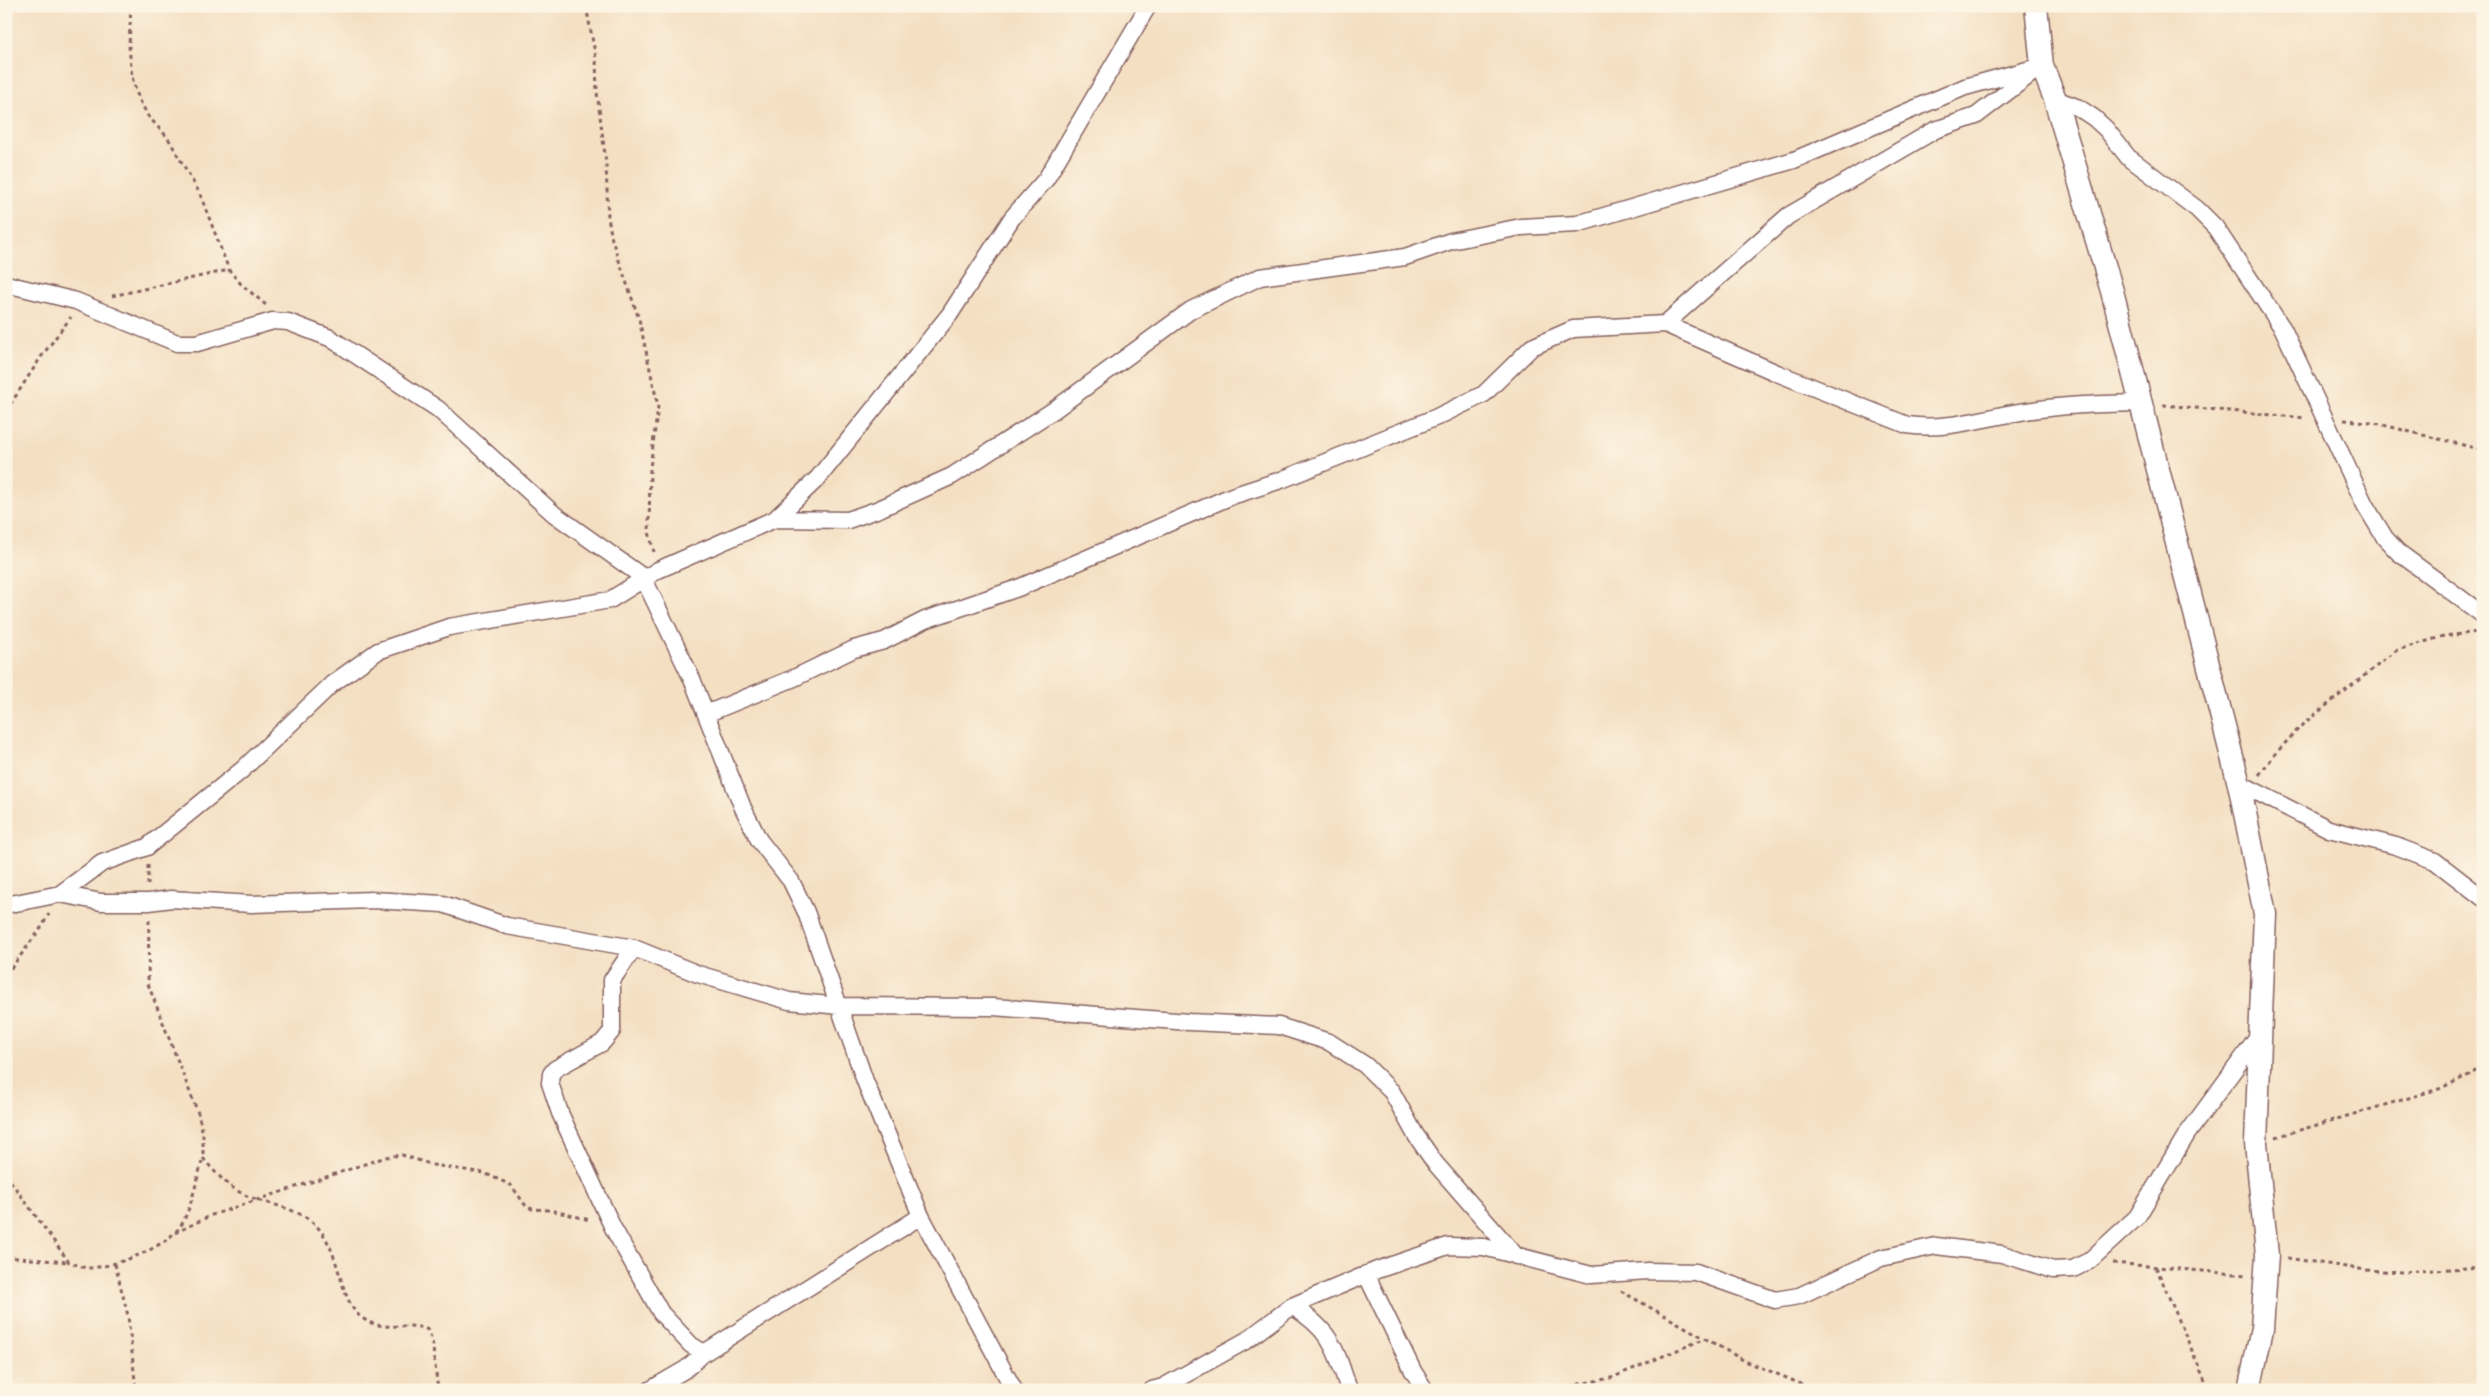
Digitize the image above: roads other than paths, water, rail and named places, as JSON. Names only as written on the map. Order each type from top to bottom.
[{"type":"street","points":[[60,894],[102,862],[148,847],[242,770],[332,684],[378,651],[449,627],[610,600],[658,570],[775,519],[818,478],[950,314],[1012,218],[1046,179],[1148,6]]},
{"type":"street","points":[[2036,6],[2042,66],[2055,99],[2112,291],[2140,403],[2244,788],[2265,914],[2256,1143],[2265,1266],[2262,1329],[2249,1390]]},
{"type":"street","points":[[775,519],[848,520],[879,509],[952,476],[1054,410],[1192,310],[1260,277],[1405,257],[1451,241],[1521,227],[1577,224],[1794,160],[1965,87],[2042,66]]},
{"type":"street","points":[[1665,324],[1788,216],[1934,130],[1976,116],[2042,66]]},
{"type":"street","points":[[2055,99],[2079,108],[2094,118],[2106,129],[2128,157],[2197,209],[2215,227],[2283,329],[2365,505],[2385,538],[2398,552],[2483,615]]},
{"type":"street","points":[[6,284],[81,303],[177,343],[197,343],[273,321],[288,322],[330,338],[438,409],[554,514],[643,578],[692,679],[747,816],[759,840],[791,881],[806,912],[866,1081],[921,1216],[1014,1390]]},
{"type":"street","points":[[706,714],[794,678],[854,649],[884,641],[925,620],[1018,588],[1224,500],[1281,480],[1437,417],[1484,394],[1532,347],[1573,329],[1665,324],[1777,373],[1913,426],[1944,428],[2064,405],[2140,403]]},
{"type":"street","points":[[2244,788],[2329,829],[2396,846],[2435,860],[2483,898]]},
{"type":"street","points":[[6,906],[60,894],[101,902],[149,902],[171,899],[250,904],[373,900],[443,904],[507,926],[634,948],[698,974],[789,1001],[839,1006],[993,1007],[1190,1022],[1279,1026],[1329,1042],[1365,1065],[1392,1092],[1415,1134],[1435,1163],[1516,1256]]},
{"type":"street","points":[[634,948],[612,980],[612,1031],[602,1043],[555,1069],[551,1074],[550,1083],[560,1113],[613,1228],[661,1313],[691,1345],[704,1353]]},
{"type":"street","points":[[1152,1390],[1163,1387],[1247,1340],[1292,1306],[1366,1274],[1448,1246],[1484,1247],[1592,1275],[1648,1271],[1696,1272],[1775,1300],[1799,1296],[1881,1258],[1936,1246],[2002,1254],[2052,1270],[2073,1269],[2089,1261],[2138,1217],[2187,1134],[2260,1033]]},
{"type":"street","points":[[650,1390],[686,1369],[704,1353],[921,1216]]},
{"type":"street","points":[[1366,1274],[1413,1371],[1425,1390]]},
{"type":"street","points":[[1292,1306],[1310,1317],[1325,1331],[1335,1349],[1349,1390]]}]
